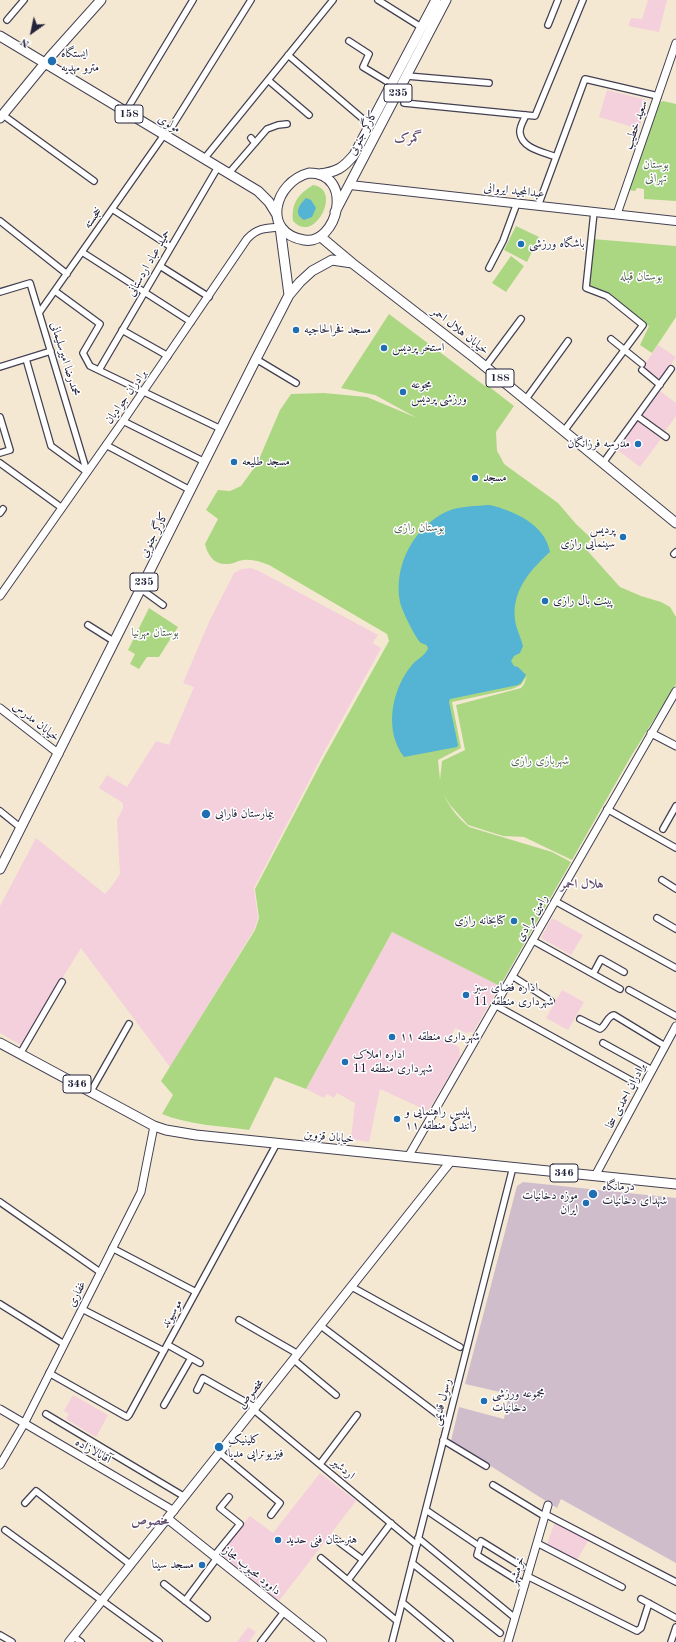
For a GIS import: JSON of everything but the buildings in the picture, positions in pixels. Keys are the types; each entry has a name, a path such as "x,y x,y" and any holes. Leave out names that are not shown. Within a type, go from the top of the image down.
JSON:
{"main road":[{"path":"1,116 100,0"},
{"name":"کارگر جنوبی","path":"320,174 330,173 344,167 354,155 436,0"},
{"name":"کارگر جنوبی","path":"335,212 446,0"},
{"name":"مولوی","path":"0,36 229,173 265,197 277,215"},
{"path":"280,227 289,235 305,241 321,237 330,226 335,212 338,196 328,179 320,174 304,174 290,182 280,196 277,206 277,215 290,295"},
{"name":"عبدالمجید ایروانی","path":"350,185 676,221"},
{"name":"خیابان هلال احمر","path":"321,237 352,263 486,366 676,523"},
{"name":"کارگر جنوبی","path":"0,869 256,358 290,295 312,271 332,260 352,263"},
{"name":"خیابان قزوین","path":"0,1043 154,1126 166,1130 408,1157 676,1184"},
{"name":"مخصوص","path":"71,1639 186,1497 451,1161"},
{"name":"داوود محبوب مجاز","path":"168,1519 322,1642"}],"street":[{"path":"7,20 24,0"},
{"path":"126,112 193,0"},
{"name":"خجسته","path":"39,313 165,135 251,0"},
{"path":"204,159 333,0"},
{"path":"378,0 421,27"},
{"path":"548,25 558,0"},
{"path":"404,103 535,116 583,0"},
{"path":"349,41 369,54 363,67 391,84"},
{"name":"سعید خطیب","path":"617,214 676,44"},
{"path":"288,55 370,125"},
{"path":"407,76 489,83"},
{"path":"538,206 585,79 658,96"},
{"path":"268,80 309,115"},
{"path":"526,115 520,128 520,134 526,145 556,157"},
{"path":"1,116 94,181"},
{"path":"229,173 253,140 267,129 278,125 287,124"},
{"name":"حمید عباد اردستانی","path":"99,370 218,167"},
{"path":"489,268 503,241 517,203"},
{"path":"112,209 171,247"},
{"path":"564,431 643,325 607,296 586,288 594,212"},
{"path":"0,221 67,274"},
{"name":"برادران جوادیان","path":"1,593 123,421 252,234 261,228 280,227"},
{"path":"82,252 191,322"},
{"path":"160,266 209,297"},
{"name":"محمدرضا امیرسلیمانی","path":"0,292 30,283 87,472"},
{"path":"55,291 100,324 82,352 90,366 221,429"},
{"path":"486,366 521,320"},
{"path":"122,330 168,356"},
{"path":"610,339 624,350 660,385"},
{"path":"526,399 568,341"},
{"path":"0,367 51,351"},
{"path":"256,358 296,382"},
{"path":"26,359 51,446 87,472"},
{"path":"603,463 671,370"},
{"path":"637,416 666,437"},
{"path":"0,417 10,450 0,452"},
{"path":"123,421 205,462"},
{"path":"106,445 190,490"},
{"path":"0,463 62,508"},
{"path":"141,589 163,604"},
{"path":"88,625 115,642"},
{"name":"رامین مرادی","path":"408,1157 607,809 675,695"},
{"name":"خیابان مدرس","path":"0,708 58,754"},
{"path":"651,733 676,746"},
{"path":"663,829 676,806"},
{"path":"607,809 676,848"},
{"path":"0,811 21,828"},
{"path":"662,880 676,889"},
{"path":"555,901 676,968"},
{"path":"657,918 676,928"},
{"path":"532,940 620,989"},
{"path":"593,974 601,959 624,972"},
{"path":"512,976 550,1001"},
{"path":"20,1054 62,982"},
{"path":"629,990 676,1016"},
{"path":"495,1005 643,1087"},
{"path":"580,1019 600,1029 611,1015 614,1015 665,1046"},
{"path":"91,1091 129,1024"},
{"name":"برادران احمدی سخا","path":"595,1176 676,1026"},
{"path":"603,1042 652,1070"},
{"name":"غفاری","path":"0,1465 24,1424 141,1192 154,1126"},
{"name":"موسیوند","path":"50,1373 127,1417 277,1143"},
{"name":"رسول قدیمی","path":"392,1642 513,1167"},
{"path":"0,1202 100,1272"},
{"path":"112,1248 196,1292"},
{"path":"352,1287 460,1347"},
{"path":"0,1304 64,1344"},
{"path":"82,1309 164,1351"},
{"path":"239,1320 296,1357 336,1395"},
{"path":"321,1326 444,1419"},
{"path":"168,1344 200,1363"},
{"path":"164,1404 191,1358"},
{"name":"اردشیر","path":"197,1390 203,1378 255,1409 417,1545"},
{"name":"آقابالازاده","path":"0,1409 174,1511"},
{"path":"46,1414 186,1497"},
{"path":"320,1464 357,1415"},
{"path":"443,1440 486,1466"},
{"path":"220,1454 280,1503 272,1515"},
{"path":"493,1485 545,1515 676,1582"},
{"path":"25,1503 36,1492 131,1565"},
{"path":"185,1601 240,1524 220,1508 229,1497"},
{"name":"خرمشهر","path":"510,1641 515,1618 548,1506"},
{"path":"426,1510 479,1546"},
{"path":"348,1580 391,1523"},
{"path":"5,1530 159,1642"},
{"path":"418,1538 515,1618"},
{"path":"336,1539 363,1560"},
{"path":"523,1566 481,1542 477,1555 525,1585"},
{"path":"537,1543 622,1587"},
{"path":"321,1558 398,1621"},
{"path":"412,1563 500,1633"},
{"path":"527,1576 637,1632 641,1628 649,1604"},
{"path":"164,1584 207,1618"},
{"path":"641,1599 676,1618"},
{"path":"402,1602 450,1642"},
{"path":"261,1642 284,1612"},
{"path":"671,1642 676,1627"},
{"path":"0,1635 12,1642"},
{"path":"71,1639 81,1642"}],"shaded area":[{"path":"648,0 667,0 659,32 628,26 631,18 642,19"},
{"path":"607,90 647,100 639,129 599,117"},
{"path":"658,345 676,357 661,380 643,367"},
{"path":"660,391 676,403 676,416 665,431 642,415"},
{"name":"مدرسه فرزانگان","path":"637,421 661,439 640,467 616,449"},
{"name":"بیمارستان فارابی","path":"251,568 378,635 373,642 381,648 324,752 254,888 258,918 254,930 170,1067 81,948 21,1045 0,1033 0,906 36,838 105,894 111,887 120,874 117,820 123,808 123,803 99,788 107,775 127,787 156,741 169,745 194,687 183,683 209,622 234,573 242,569"},
{"path":"552,918 583,935 571,955 541,938"},
{"name":"شهرداری منطقه ۱۱","path":"392,932 500,986 473,1032 466,1033 455,1028 448,1041 459,1047 460,1057 428,1111 380,1089 369,1142 351,1139 355,1103 337,1093 334,1098 327,1094 324,1098 306,1089"},
{"path":"562,990 584,1002 568,1030 546,1018"},
{"path":"523,1182 676,1198 676,1563 561,1499 557,1508 451,1441 459,1407 504,1419 509,1394 465,1384 517,1186"},
{"path":"73,1395 108,1415 96,1437 66,1419 69,1414 64,1411"},
{"name":"هنرستان فنی حدید","path":"320,1473 356,1501 279,1601 219,1553 250,1516 273,1533"},
{"path":"555,1522 589,1539 577,1560 547,1544"},
{"path":"248,1627 256,1632 249,1642 237,1642"}],"green space":[{"name":"بوستان تهرانی","path":"663,101 676,104 676,201 644,199 644,189 637,188 635,191 628,190 659,103"},
{"path":"313,185 321,188 325,194 325,208 316,222 310,226 304,227 293,221 293,209 303,192"},
{"name":"باشگاه ورزشی","path":"516,226 539,237 527,262 504,250"},
{"name":"بوستان قبله","path":"593,239 676,246 676,317 652,353 640,345 649,326 608,293 588,287"},
{"path":"511,256 524,266 506,292 492,283"},
{"name":"بوستان رازی","path":"389,314 514,406 496,432 497,451 504,464 558,503 576,524 591,538 585,548 620,587 641,596 661,602 670,607 676,617 676,684 630,758 572,860 524,837 503,836 468,825 450,805 444,795 449,804 461,820 469,827 552,852 571,862 500,986 392,932 306,1089 275,1077 249,1130 183,1121 162,1114 173,1095 161,1081 255,930 259,918 255,889 323,759 389,641 387,634 269,565 250,560 223,564 212,559 205,544 218,519 206,510 218,490 230,491 241,486 257,464 280,410 291,394 324,393 367,397 417,418 375,395 341,388","holes":["527,676 521,688 456,705 465,750 442,761 440,780 438,760 461,748 452,702 512,689 521,685"]},
{"name":"بوستان مهرنیا","path":"149,608 178,627 159,657 147,657 139,669 130,664 135,654 128,650"}],"water":[{"path":"306,198 311,200 316,208 312,217 304,220 299,215 298,209"},
{"path":"490,505 518,515 535,526 547,542 550,552 528,575 522,584 515,603 516,625 523,646 520,653 514,656 511,661 514,666 518,667 526,675 518,685 450,699 449,702 458,745 457,747 404,757 398,747 392,723 395,698 405,675 428,648 426,645 421,643 416,636 401,606 399,588 403,561 416,537 425,526 436,518 448,511 458,508"}],"place":[{"name":"ایستگاه مترو مهدیه","path":"52,61"},
{"name":"باشگاه ورزشی","path":"521,244"},
{"name":"مسجد فخرالحاجیه","path":"296,330"},
{"name":"استخر پردیس","path":"384,348"},
{"name":"مجوعه ورزشی پردیس","path":"403,392"},
{"name":"مدرسه فرزانگان","path":"638,444"},
{"name":"مسجد طلیعه","path":"234,462"},
{"name":"مسجد","path":"475,478"},
{"name":"پردیس سینمایی رازی","path":"623,537"},
{"name":"پینت بال رازی","path":"545,601"},
{"name":"بیمارستان فارابی","path":"206,814"},
{"name":"کتابخانه رازی","path":"514,921"},
{"name":"اداره فضای سبز شهرداری منطقه 11","path":"466,995"},
{"name":"شهرداری منطقه ۱۱","path":"392,1037"},
{"name":"اداره املاک شهرداری منطقه 11","path":"345,1062"},
{"name":"پلیس راهنمایی و رانندگی منطقه ۱۱","path":"397,1119"},
{"name":"درمانگاه شهدای دخانیات","path":"593,1194"},
{"name":"موزه دخانیات ایران","path":"586,1203"},
{"name":"مجموعه ورزشی دخانیات","path":"484,1401"},
{"name":"کلینیک فیزیوتراپی مدیا","path":"219,1447"},
{"name":"هنرستان فنی حدید","path":"278,1540"},
{"name":"مسجد سینا","path":"202,1565"}],"district":[{"name":"گمرک","path":"408,139"},
{"name":"هلال احمر","path":"582,885"},
{"name":"مخصوص","path":"150,1522"}],"park label":[{"name":"شهربازی رازی","path":"540,761"}]}
